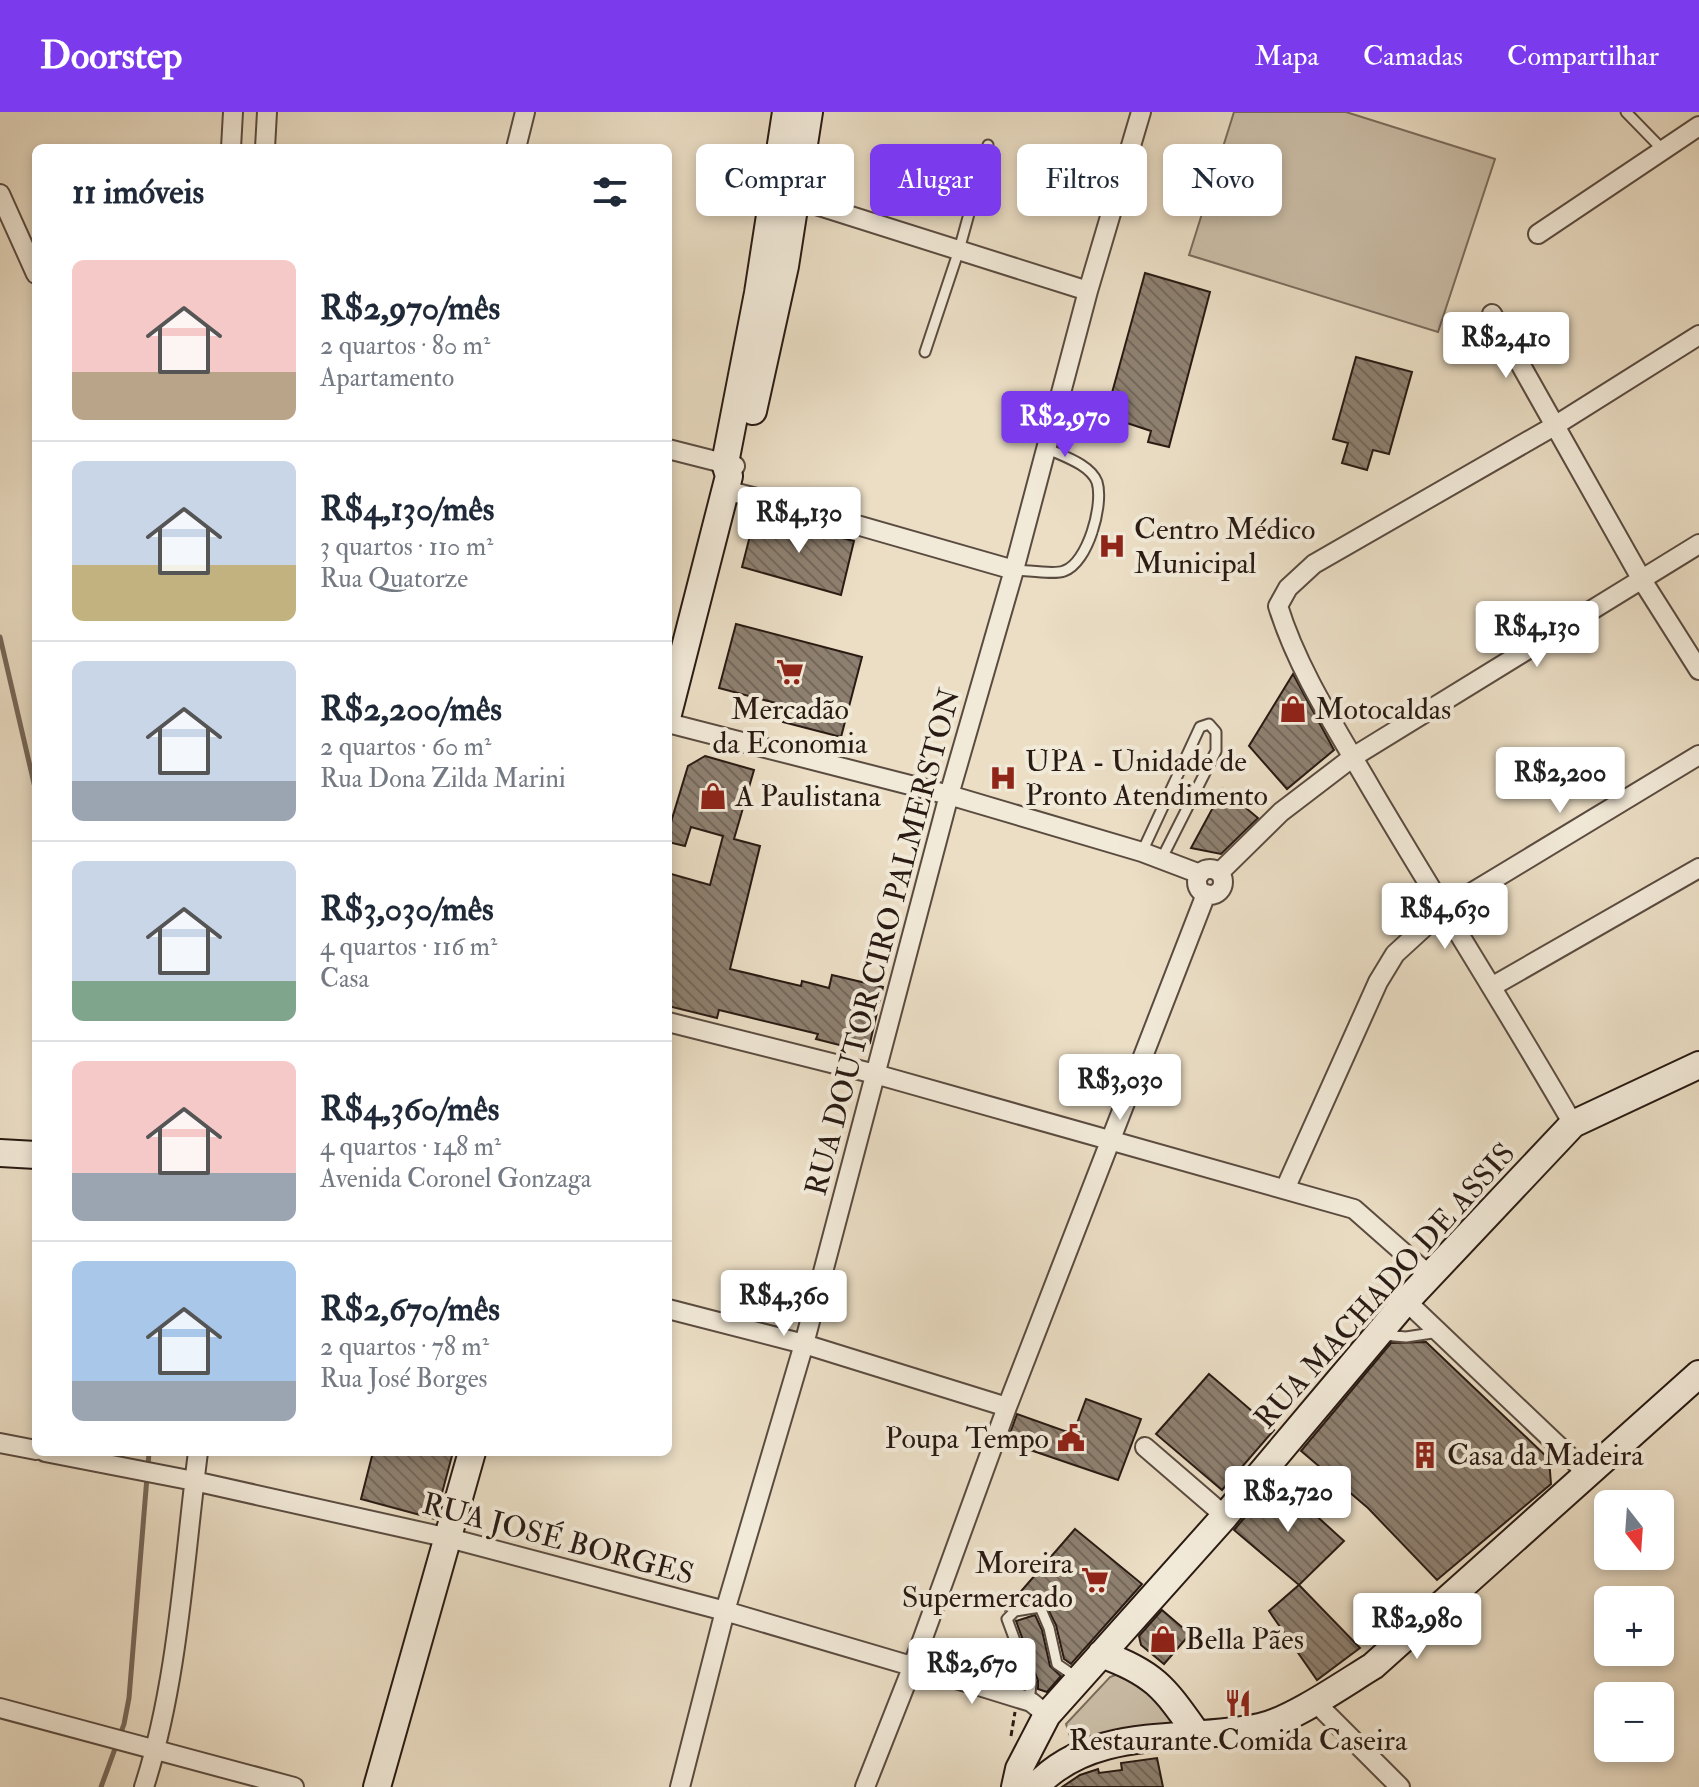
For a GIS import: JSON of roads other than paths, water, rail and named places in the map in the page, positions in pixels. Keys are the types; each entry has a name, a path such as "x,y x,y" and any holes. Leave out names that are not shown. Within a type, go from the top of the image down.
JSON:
{"main road":[{"path":"672,698 729,474 786,112"},
{"path":"805,144 809,112"},
{"path":"729,474 745,450 794,216"},
{"name":"RUA MACHADO DE ASSIS","path":"1015,1787 1038,1708 1079,1679 1225,1516 1406,1301 1573,1124 1699,1065"},
{"path":"0,1153 32,1155"},
{"path":"1035,1787 1076,1755 1117,1742 1263,1727 1315,1702 1373,1666 1699,1374"},
{"path":"377,1787 471,1456"},
{"path":"1101,1654 1132,1665 1166,1690 1197,1734"},
{"path":"1038,1708 1059,1740 1076,1755"}],"street":[{"path":"231,144 233,112"},
{"path":"265,144 267,112"},
{"path":"517,144 525,112"},
{"name":"RUA DOUTOR CIRO PALMERSTON","path":"680,1787 725,1611 804,1344 949,795 1014,570 1088,291 1141,112"},
{"path":"1538,234 1699,126"},
{"path":"0,194 32,265"},
{"path":"851,216 1088,291"},
{"path":"1492,314 1642,580 1699,670"},
{"path":"1573,1124 1353,757 1286,634 1278,606 1288,588 1314,564 1556,425 1699,335"},
{"path":"672,451 729,474 1014,570"},
{"path":"1220,872 1281,812 1353,757 1699,544"},
{"path":"672,724 949,795 1162,858 1200,874"},
{"path":"1285,1189 1378,982 1395,954 1443,910 1699,755"},
{"path":"1493,986 1699,868"},
{"path":"1206,894 1198,886 1200,874 1208,869 1220,872"},
{"path":"1206,894 1222,889 1220,872"},
{"path":"865,1787 1007,1407 1206,894"},
{"path":"672,1023 875,1074 1354,1209 1430,1276"},
{"path":"1406,1301 1589,1475"},
{"path":"672,1310 804,1344 1007,1407"},
{"path":"0,1443 32,1449"},
{"path":"1145,1447 1225,1516"},
{"name":"RUA JOSÉ BORGES","path":"66,1456 194,1481 449,1538 725,1611 1038,1708"},
{"path":"144,1787 156,1750 170,1673 197,1456"},
{"path":"1315,1702 1400,1787"},
{"path":"0,1708 294,1787"}],"lane":[{"path":"1626,112 1663,150"},
{"path":"925,352 968,216"},
{"path":"1014,570 1064,571 1083,557 1099,507 1097,482 1086,468 1046,448"},
{"path":"1142,852 1200,727 1209,724 1216,732 1216,751 1162,858"},
{"path":"1378,1334 1406,1337 1439,1332"},
{"path":"1038,1708 1007,1619 1015,1611 1040,1607 1049,1628 1057,1664 1079,1679"}],"waterway":[{"path":"0,637 32,775"},
{"path":"148,1467 149,1456"},
{"path":"101,1787 124,1724 129,1698 147,1477"}],"place":[{"name":"Centro Médico Municipal","path":"1112,546"},
{"name":"Mercadão da Economia","path":"790,672"},
{"name":"Motocaldas","path":"1293,709"},
{"name":"UPA - Unidade de Pronto Atendimento","path":"1003,778"},
{"name":"A Paulistana","path":"713,796"},
{"name":"Poupa Tempo","path":"1071,1438"},
{"name":"Casa da Madeira","path":"1425,1455"},
{"name":"Moreira Supermercado","path":"1095,1580"},
{"name":"Bella Pães","path":"1163,1639"},
{"name":"Restaurante Comida Caseira","path":"1238,1703"}]}
